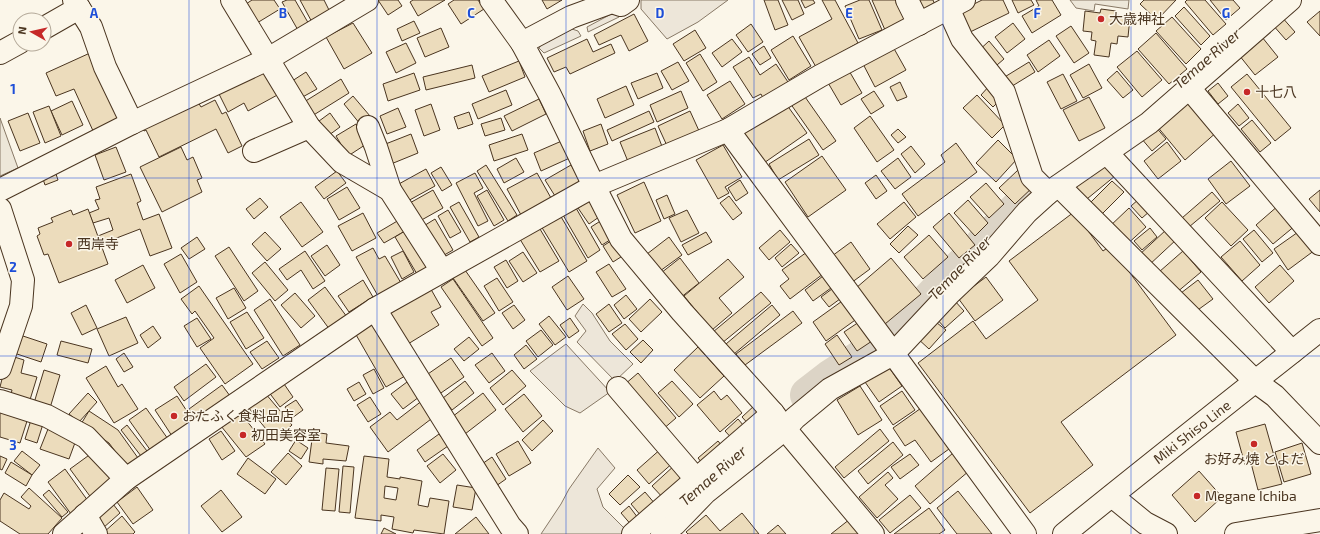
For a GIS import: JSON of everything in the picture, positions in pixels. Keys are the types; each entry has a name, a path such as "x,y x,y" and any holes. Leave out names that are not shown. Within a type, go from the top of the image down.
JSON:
{"street":[{"path":"232,0 309,127 342,162 390,190"},
{"path":"0,190 132,123 268,59 367,0"},
{"path":"491,0 522,43 550,95 621,239 682,312 779,421 873,534"},
{"path":"522,43 571,17 612,2 621,5 628,0"},
{"path":"906,0 918,24"},
{"path":"633,534 696,479 779,421 795,418 830,389 887,346 950,293 989,256 1027,212 1053,190 1150,123 1290,0"},
{"path":"52,22 76,4 91,28 105,67 132,123"},
{"path":"64,534 126,479 374,309 594,186 728,130 820,76 956,4 962,39 1004,92 1032,177 1053,190 1256,382 1275,396 1320,443"},
{"path":"0,53 12,46"},
{"path":"1190,89 1320,244"},
{"path":"254,151 309,127"},
{"path":"368,127 390,190 442,271"},
{"path":"728,130 1025,534"},
{"path":"1107,153 1292,352"},
{"path":"0,209 23,280 21,306 0,368"},
{"path":"374,309 509,531"},
{"name":"Miki Shiso Line","path":"1064,534 1320,330"},
{"path":"618,388 696,479"},
{"path":"0,400 47,416 86,436 126,479"},
{"path":"662,534 675,524 779,421"},
{"path":"1112,496 1144,523 1166,534"},
{"path":"85,515 96,534"},
{"path":"1236,534 1320,520"}],"shaded area":[{"path":"641,0 728,0 698,22 667,39 641,9"},
{"path":"1070,0 1129,0 1128,9 1095,4 1094,11 1076,8"},
{"path":"615,12 619,17 588,32 587,27"},
{"path":"572,29 578,31 581,36 544,53 539,48 543,42"},
{"path":"0,118 18,168 0,176"},
{"path":"583,304 592,313 610,341 633,364 615,381 577,342 586,331 575,316"},
{"path":"566,344 610,392 580,413 565,406 530,371"},
{"path":"598,448 615,468 597,489 603,507 626,530 621,534 541,534 569,489"}],"building":[{"path":"252,0 274,0 280,9 257,23 246,4"},
{"path":"287,0 295,0 310,26 299,32 282,2"},
{"path":"300,0 324,0 331,14 313,24"},
{"path":"378,0 398,0 402,6 388,15"},
{"path":"413,0 445,0 418,16 410,2"},
{"path":"454,0 478,0 484,9 461,24 448,4"},
{"path":"542,0 562,0 547,9"},
{"path":"764,0 778,0 788,25 775,30"},
{"path":"782,0 798,0 804,14 792,20"},
{"path":"801,0 813,0 815,3 805,8"},
{"path":"822,0 835,0 858,43 816,67 799,37 832,19"},
{"path":"860,0 869,0 882,30 859,39 845,6"},
{"path":"872,0 899,0 908,20 885,30"},
{"path":"910,0 933,0 935,5 915,13"},
{"path":"982,0 1003,0 1009,13 964,35 954,14"},
{"path":"1012,0 1031,0 1034,5 1018,13"},
{"path":"1036,0 1052,0 1061,15 1032,33 1022,16 1039,6"},
{"path":"1144,0 1176,0 1157,20 1140,4"},
{"path":"1187,0 1205,0 1226,24 1213,35 1185,2"},
{"path":"1210,0 1233,0 1240,8 1226,20"},
{"path":"1184,7 1210,36 1201,45 1175,16"},
{"path":"1101,9 1116,11 1116,15 1130,17 1128,37 1118,36 1117,44 1111,43 1109,57 1094,55 1096,41 1091,40 1092,32 1083,31 1085,11 1100,13"},
{"path":"1320,11 1320,36 1307,22"},
{"path":"634,14 648,41 629,51 621,35 599,45 594,35"},
{"path":"1281,16 1295,32 1286,40 1272,24"},
{"path":"1172,17 1201,49 1186,64 1156,31"},
{"path":"414,21 420,33 402,41 397,29"},
{"path":"353,23 372,53 344,69 326,37"},
{"path":"1013,23 1025,39 1007,53 995,37"},
{"path":"751,24 763,42 748,52 736,35"},
{"path":"1071,26 1089,53 1074,63 1056,36"},
{"path":"441,28 449,47 425,57 417,38"},
{"path":"695,30 706,48 684,61 673,44"},
{"path":"1156,33 1187,69 1169,84 1138,49"},
{"path":"793,36 811,66 789,80 771,50"},
{"path":"1262,37 1278,57 1255,75 1239,55"},
{"path":"587,39 593,52 611,44 615,53 570,74 566,67 554,72 547,58"},
{"path":"732,39 742,52 722,67 712,53"},
{"path":"1049,40 1060,56 1038,72 1027,55"},
{"path":"989,41 1004,59 990,71 975,54"},
{"path":"406,43 416,63 396,73 386,52"},
{"path":"892,45 906,70 875,87 862,62"},
{"path":"764,46 771,58 760,65 752,54"},
{"path":"1137,51 1162,80 1142,97 1117,67"},
{"path":"90,53 120,121 94,133 74,89 56,96 46,73"},
{"path":"700,54 717,82 703,91 686,63"},
{"path":"749,57 760,75 776,64 788,82 763,98 761,94 753,98 733,67"},
{"path":"519,61 525,77 489,92 482,76"},
{"path":"678,62 689,81 672,90 661,71"},
{"path":"1029,62 1035,72 1009,88 1003,78"},
{"path":"1089,64 1102,88 1083,98 1070,75"},
{"path":"472,65 475,78 426,90 423,77"},
{"path":"268,67 281,93 248,111 244,103 228,112 216,88"},
{"path":"848,69 862,93 841,105 827,81"},
{"path":"1117,71 1133,90 1123,98 1107,80"},
{"path":"306,72 317,89 299,99 289,83"},
{"path":"414,73 420,90 388,101 383,84"},
{"path":"657,73 663,88 638,99 631,83"},
{"path":"1063,74 1077,101 1061,109 1047,82"},
{"path":"1247,74 1291,128 1275,141 1231,87"},
{"path":"341,79 349,93 312,116 304,102"},
{"path":"730,81 745,104 722,119 707,95"},
{"path":"900,82 907,97 897,101 890,87"},
{"path":"1218,83 1228,96 1218,104 1208,91"},
{"path":"990,85 1002,98 993,107 981,95"},
{"path":"626,86 634,105 605,118 597,99"},
{"path":"506,90 512,105 478,119 472,104"},
{"path":"681,91 688,108 657,122 650,105"},
{"path":"874,91 884,106 871,114 861,99"},
{"path":"803,94 836,141 823,150 790,103"},
{"path":"977,95 1005,125 992,138 963,108"},
{"path":"353,96 370,116 360,124 344,104"},
{"path":"1089,97 1105,128 1079,141 1063,110"},
{"path":"1189,97 1218,131 1185,160 1156,125"},
{"path":"539,99 546,114 512,131 504,116"},
{"path":"215,100 222,114 226,112 242,146 228,153 216,129 159,157 146,130 144,131 141,125 198,102 201,107"},
{"path":"72,101 83,125 62,135 51,111"},
{"path":"784,101 807,133 761,165 739,133"},
{"path":"431,104 440,130 424,136 415,110"},
{"path":"1238,104 1249,118 1239,126 1228,113"},
{"path":"49,106 61,136 45,143 33,112"},
{"path":"398,108 406,127 387,134 380,116"},
{"path":"649,111 654,122 612,141 607,130"},
{"path":"690,111 700,133 668,148 658,126"},
{"path":"469,112 473,124 458,129 454,117"},
{"path":"28,113 40,143 20,151 8,121"},
{"path":"330,113 340,127 325,138 315,124"},
{"path":"870,116 894,150 877,162 854,128"},
{"path":"501,118 505,130 485,136 481,124"},
{"path":"1252,120 1271,143 1260,152 1241,129"},
{"path":"356,124 368,143 348,156 336,136"},
{"path":"601,124 608,144 590,151 583,131"},
{"path":"1155,126 1166,139 1152,151 1141,138"},
{"path":"655,128 663,149 629,164 620,142"},
{"path":"898,129 906,137 898,143 891,135"},
{"path":"411,134 418,153 391,164 383,145"},
{"path":"522,134 528,150 494,161 489,145"},
{"path":"809,139 819,155 778,180 769,164"},
{"path":"564,140 572,157 541,171 534,153"},
{"path":"998,140 1017,159 996,182 976,163"},
{"path":"1167,142 1181,161 1158,179 1144,161"},
{"path":"956,143 977,172 918,216 902,194 945,162 941,155"},
{"path":"723,145 742,177 725,187 729,193 718,199 696,160"},
{"path":"911,146 925,164 915,173 901,154"},
{"path":"116,147 126,172 104,180 95,155"},
{"path":"181,147 187,160 193,157 202,178 197,180 202,192 162,212 140,167"},
{"path":"822,156 846,190 808,217 785,182"},
{"path":"516,158 524,172 504,183 497,169"},
{"path":"898,158 911,177 895,189 881,171"},
{"path":"1103,161 1115,176 1082,203 1069,188"},
{"path":"1231,161 1250,186 1226,204 1208,179"},
{"path":"486,165 517,215 508,221 477,171"},
{"path":"571,165 581,182 555,196 545,180"},
{"path":"441,167 452,185 442,191 431,173"},
{"path":"426,169 435,186 406,202 397,185"},
{"path":"1018,170 1034,186 1015,204 999,188"},
{"path":"337,171 346,183 324,199 315,187"},
{"path":"475,173 483,188 474,193 488,221 478,226 456,183"},
{"path":"537,173 551,198 521,215 507,189"},
{"path":"56,174 58,180 45,185 43,179"},
{"path":"131,174 141,201 137,203 143,220 159,214 172,248 150,256 140,229 101,244 98,236 113,230 109,218 93,223 89,213 99,209 95,200 100,199 96,187"},
{"path":"876,175 887,191 876,199 865,183"},
{"path":"740,180 748,193 736,201 728,188"},
{"path":"1112,181 1124,192 1098,218 1087,206"},
{"path":"644,182 661,221 635,233 617,195"},
{"path":"986,183 1004,204 989,218 970,197"},
{"path":"347,187 360,208 339,220 327,199"},
{"path":"433,190 443,208 418,222 408,204"},
{"path":"487,190 504,220 494,226 477,196"},
{"path":"1320,190 1320,212 1309,199"},
{"path":"1212,192 1220,201 1189,227 1182,218"},
{"path":"667,195 675,214 664,219 656,200"},
{"path":"729,196 742,213 733,220 720,203"},
{"path":"260,198 268,207 254,219 246,209"},
{"path":"1139,199 1150,211 1142,218 1131,206"},
{"path":"968,200 988,223 975,236 954,213"},
{"path":"589,201 599,217 589,224 578,208"},
{"path":"301,202 323,232 302,247 280,217"},
{"path":"459,202 479,237 470,242 450,207"},
{"path":"904,202 916,217 890,239 877,224"},
{"path":"1222,202 1248,230 1231,246 1205,218"},
{"path":"1279,205 1296,225 1273,244 1256,225"},
{"path":"576,208 600,250 588,258 563,215"},
{"path":"1129,208 1146,227 1124,247 1108,228"},
{"path":"88,209 108,264 59,283 48,254 44,255 37,236 40,234 38,228 53,222 51,218 71,210 73,215"},
{"path":"448,210 461,232 450,238 438,216"},
{"path":"687,210 699,233 681,242 669,218"},
{"path":"1074,212 1103,251 1110,246 1176,335 1061,422 1093,465 1030,513 918,363 973,321 986,339 1038,300 1009,261"},
{"path":"363,213 376,238 352,251 338,226"},
{"path":"949,213 975,245 959,258 933,227"},
{"path":"560,215 587,261 569,272 541,226"},
{"path":"435,219 453,250 439,258 422,227"},
{"path":"399,220 405,231 384,243 377,233"},
{"path":"602,220 613,238 602,245 591,227"},
{"path":"537,224 559,261 540,272 518,236"},
{"path":"908,226 918,235 899,253 890,244"},
{"path":"410,228 432,265 417,274 395,237"},
{"path":"1150,228 1157,237 1142,250 1134,241"},
{"path":"1167,229 1177,239 1148,266 1138,256"},
{"path":"780,230 790,242 769,260 759,248"},
{"path":"1254,230 1273,253 1262,262 1243,239"},
{"path":"1301,230 1315,250 1288,270 1274,249"},
{"path":"265,232 281,249 267,261 252,244"},
{"path":"706,232 712,242 688,255 682,245"},
{"path":"929,235 948,257 923,279 904,257"},
{"path":"197,237 205,249 189,259 181,248"},
{"path":"669,237 682,255 660,271 647,254"},
{"path":"614,239 624,255 613,262 603,246"},
{"path":"1240,241 1260,265 1242,281 1221,257"},
{"path":"851,242 870,269 851,283 832,256"},
{"path":"791,244 799,253 782,267 775,258"},
{"path":"327,245 340,265 325,276 311,256"},
{"path":"229,247 258,291 244,301 215,256"},
{"path":"373,248 379,259 385,256 401,283 378,296 356,257"},
{"path":"305,251 325,281 313,289 301,270 287,280 279,269"},
{"path":"403,251 414,272 402,279 391,257"},
{"path":"1183,251 1201,272 1176,293 1159,272"},
{"path":"523,252 537,273 523,282 509,261"},
{"path":"807,252 823,274 790,299 780,286 789,279 782,270"},
{"path":"181,254 197,282 180,293 164,264"},
{"path":"680,258 699,283 680,298 661,273"},
{"path":"891,258 921,294 885,324 856,288"},
{"path":"728,259 744,277 719,298 732,313 712,330 684,296"},
{"path":"506,260 518,281 507,288 494,267"},
{"path":"265,262 288,290 275,301 252,273"},
{"path":"609,264 626,289 612,297 596,272"},
{"path":"143,265 155,288 127,303 115,280"},
{"path":"1280,265 1294,281 1269,303 1255,287"},
{"path":"465,270 495,313 483,321 453,278"},
{"path":"568,276 584,299 567,310 552,287"},
{"path":"823,276 831,288 813,301 805,290"},
{"path":"986,277 1003,300 975,321 958,298"},
{"path":"497,278 513,302 499,311 484,286"},
{"path":"453,279 493,338 482,346 441,287"},
{"path":"363,280 373,297 349,312 338,296"},
{"path":"1198,280 1213,299 1195,312 1181,293"},
{"path":"428,284 441,307 431,312 439,325 403,347 382,312"},
{"path":"199,286 253,364 225,384 200,348 214,338 195,311 192,314 181,299"},
{"path":"836,286 844,296 829,307 821,297"},
{"path":"325,287 347,317 330,330 308,300"},
{"path":"234,288 246,308 228,319 216,298"},
{"path":"761,292 771,303 722,343 713,332"},
{"path":"295,293 315,316 301,328 281,305"},
{"path":"626,295 637,309 624,319 614,305"},
{"path":"270,299 300,345 283,356 254,310"},
{"path":"650,299 662,312 641,332 629,319"},
{"path":"845,299 858,318 826,341 813,322"},
{"path":"954,300 964,311 945,328 935,317"},
{"path":"609,304 622,323 609,332 596,314"},
{"path":"86,305 97,328 82,335 71,313"},
{"path":"514,305 525,320 513,329 502,313"},
{"path":"772,305 780,315 734,354 726,344"},
{"path":"793,311 802,323 745,365 736,354"},
{"path":"247,312 264,338 246,349 230,322"},
{"path":"549,316 566,337 555,345 539,324"},
{"path":"126,317 138,343 109,356 97,329"},
{"path":"197,318 211,339 197,347 184,326"},
{"path":"570,318 579,331 569,338 560,325"},
{"path":"932,319 946,330 929,349 916,337"},
{"path":"862,320 875,339 857,351 844,332"},
{"path":"374,321 405,376 386,387 355,333"},
{"path":"625,324 638,339 626,350 612,334"},
{"path":"153,326 161,338 148,348 140,335"},
{"path":"541,330 553,345 538,357 526,341"},
{"path":"17,334 47,344 41,362 11,352"},
{"path":"837,335 852,357 839,365 825,344"},
{"path":"469,337 479,349 464,361 454,349"},
{"path":"643,340 653,350 641,363 630,352"},
{"path":"61,341 92,349 88,363 57,355"},
{"path":"267,341 279,358 262,369 250,352"},
{"path":"526,345 537,359 524,369 514,355"},
{"path":"698,347 724,376 700,398 674,370"},
{"path":"124,353 133,367 124,372 116,359"},
{"path":"492,353 505,371 489,383 475,365"},
{"path":"8,355 24,360 21,373 37,377 29,403 10,398 12,390 0,387"},
{"path":"451,358 464,377 438,395 425,376"},
{"path":"206,364 216,377 184,401 174,387"},
{"path":"106,366 118,387 122,384 138,409 114,423 86,378"},
{"path":"888,366 902,386 879,402 865,382"},
{"path":"374,369 384,388 373,394 363,375"},
{"path":"44,370 60,375 50,408 34,403"},
{"path":"512,370 526,386 503,405 490,388"},
{"path":"638,373 676,418 662,430 624,385"},
{"path":"282,381 293,397 280,407 268,391"},
{"path":"465,381 474,393 452,410 443,398"},
{"path":"672,381 693,404 679,417 658,393"},
{"path":"359,382 366,394 354,401 347,389"},
{"path":"407,382 419,397 403,409 391,394"},
{"path":"222,385 230,396 198,420 189,409"},
{"path":"860,386 882,420 858,435 837,400"},
{"path":"714,391 721,400 727,395 742,413 720,432 697,405"},
{"path":"902,391 915,410 893,425 880,406"},
{"path":"88,393 97,402 79,422 69,414"},
{"path":"265,393 292,425 275,440 248,407"},
{"path":"483,393 496,410 465,434 452,417"},
{"path":"524,394 542,416 523,432 505,409"},
{"path":"177,396 194,422 172,436 155,410"},
{"path":"370,397 381,414 368,422 357,405"},
{"path":"296,400 303,410 292,418 285,407"},
{"path":"423,400 435,416 388,452 370,427 390,412 397,420"},
{"path":"755,405 765,416 752,428 742,417"},
{"path":"924,406 932,425 949,449 931,462 915,440 905,446 893,428"},
{"path":"0,408 28,418 20,443 0,437"},
{"path":"146,408 168,439 151,451 129,420"},
{"path":"89,411 118,430 138,458 126,466 109,443 81,424"},
{"name":"初田美容室","path":"239,411 265,444 246,457 221,426"},
{"path":"738,419 749,432 736,443 725,431"},
{"path":"31,420 43,424 37,443 25,439"},
{"path":"543,420 553,431 532,451 522,440"},
{"path":"1265,424 1282,484 1258,490 1251,463 1245,465 1236,432"},
{"path":"127,425 147,451 141,456 121,430"},
{"path":"48,429 76,440 69,459 40,449"},
{"path":"880,429 889,441 844,478 835,467"},
{"path":"221,431 235,451 222,460 209,439"},
{"path":"313,432 327,434 326,443 349,446 346,461 323,459 323,464 309,462"},
{"path":"439,434 448,446 425,462 417,450"},
{"path":"296,440 308,448 301,459 289,451"},
{"path":"518,441 531,463 509,476 496,454"},
{"path":"718,441 726,451 706,468 698,458"},
{"path":"893,442 903,455 868,484 858,471"},
{"path":"1302,443 1311,474 1284,482 1275,452"},
{"path":"663,447 675,461 649,484 637,470"},
{"path":"22,451 40,465 32,475 14,461"},
{"path":"92,453 115,482 92,499 70,469"},
{"path":"288,453 302,466 286,485 271,472"},
{"path":"953,453 969,471 930,504 915,486"},
{"path":"443,454 456,470 440,483 427,466"},
{"path":"910,454 919,465 900,479 891,467"},
{"path":"0,456 7,459 2,470 0,469"},
{"path":"364,456 389,459 387,477 400,479 400,477 422,481 418,505 428,507 430,498 449,501 444,534 414,530 413,533 392,529 394,517 381,515 381,521 355,518","holes":["385,486 398,488 396,500 384,498"]},
{"path":"492,457 506,479 496,486 482,464"},
{"path":"248,458 276,479 265,494 237,474"},
{"path":"11,462 32,475 26,486 5,473"},
{"path":"676,464 689,478 665,500 652,486"},
{"path":"343,466 354,467 350,513 339,512"},
{"path":"326,468 339,469 335,511 322,510"},
{"path":"65,469 88,501 71,514 48,482"},
{"name":"Megane Ichiba","path":"1199,471 1222,497 1195,522 1172,495"},
{"path":"888,472 893,478 885,485 898,499 877,518 859,497"},
{"path":"628,475 640,487 620,505 609,494"},
{"path":"457,485 476,488 472,510 453,507"},
{"path":"137,487 153,510 133,524 117,502"},
{"path":"29,488 62,518 48,534 20,534 0,521 0,500 4,493 29,509 31,506 21,497"},
{"path":"49,490 68,512 62,517 43,495"},
{"path":"221,490 242,517 222,532 201,506"},
{"path":"958,491 992,534 957,534 937,508"},
{"path":"645,492 656,505 642,517 631,504"},
{"path":"910,495 921,508 890,533 879,520"},
{"path":"113,504 120,513 103,528 95,518"},
{"path":"629,506 641,522 633,527 621,513"},
{"path":"929,508 945,530 939,534 894,534"},
{"path":"742,513 759,534 688,534 686,532 706,515 720,531"},
{"path":"122,516 135,532 133,534 103,533"},
{"path":"476,517 489,534 455,534"},
{"path":"850,519 861,534 831,534"},
{"path":"778,525 786,534 767,534"},
{"path":"384,528 396,534 381,534"}],"waterway":[{"name":"Temae River","path":"808,395 830,378 892,338 1032,194"}],"place":[{"name":"大歳神社","path":"1101,19"},
{"name":"十七八","path":"1247,92"},
{"name":"西岸寺","path":"69,244"},
{"name":"おたふく食料品店","path":"174,416"},
{"name":"初田美容室","path":"243,435"},
{"name":"お好み焼 とよだ","path":"1254,444"},
{"name":"Megane Ichiba","path":"1197,496"}]}
